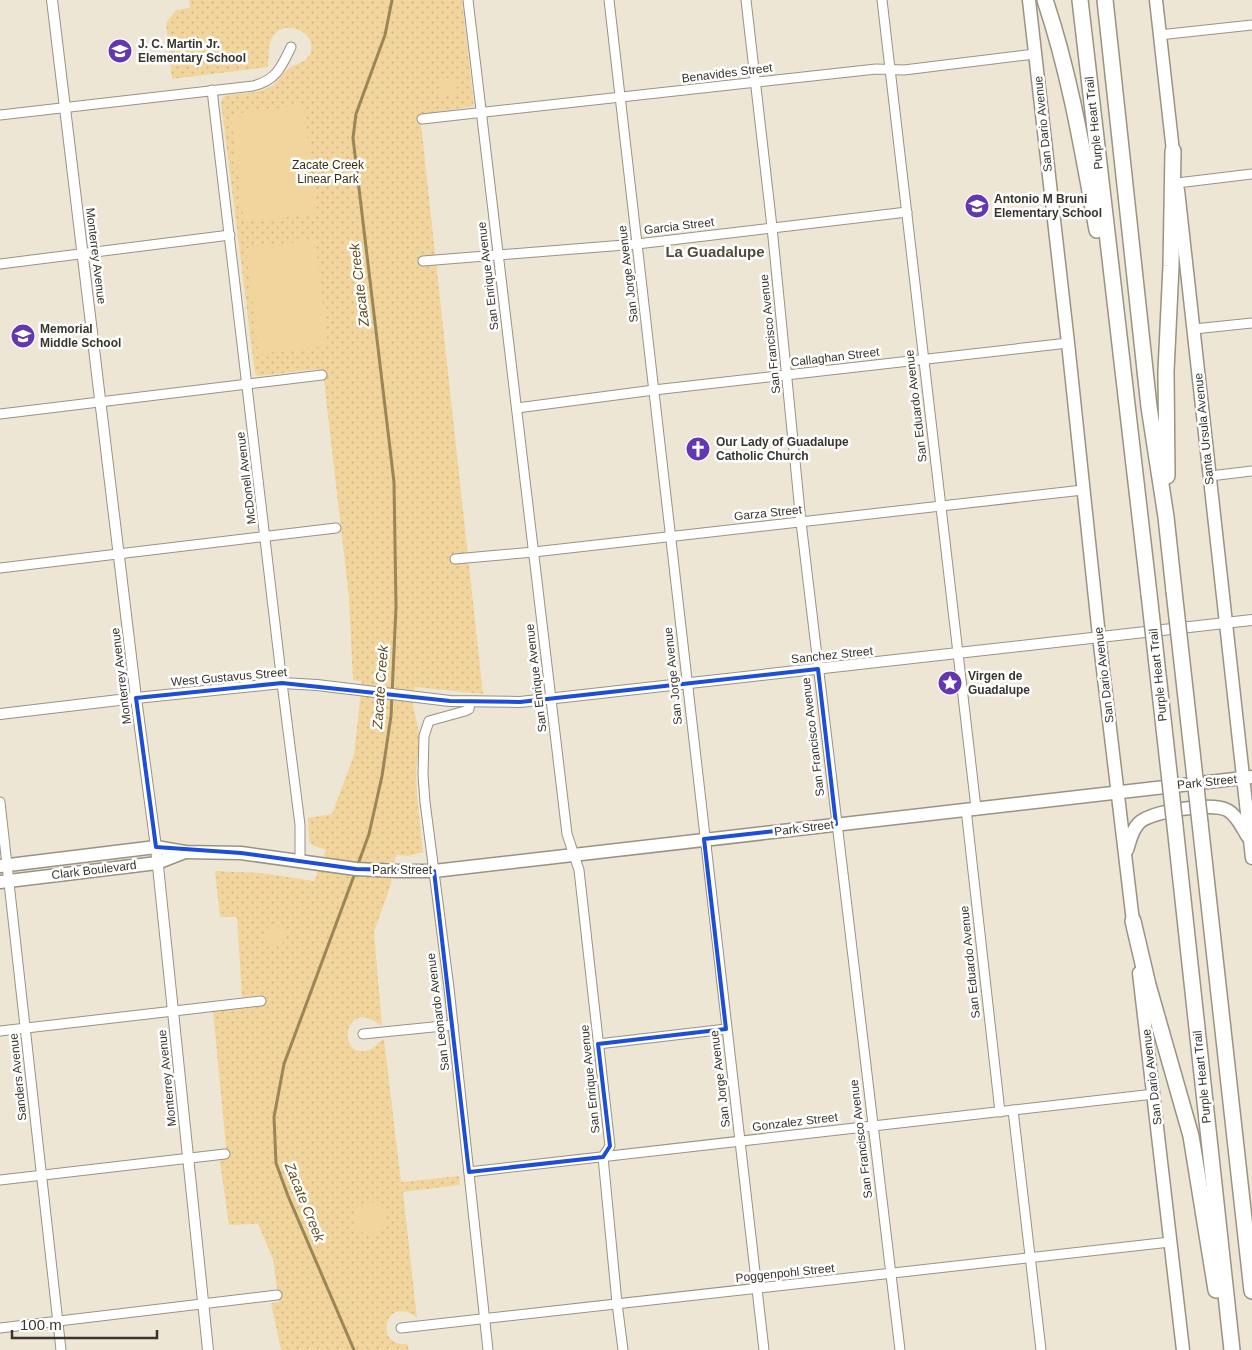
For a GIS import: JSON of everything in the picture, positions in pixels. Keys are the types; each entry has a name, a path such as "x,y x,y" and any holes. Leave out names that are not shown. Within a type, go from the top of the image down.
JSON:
{"highway":[{"path":"1045,0 1066,78 1084,158 1100,249 1116,319"},
{"name":"Purple Heart Trail","path":"1080,0 1149,594 1232,1350"},
{"name":"Purple Heart Trail","path":"1104,0 1149,407 1166,517 1252,1292"},
{"path":"1166,517 1168,432 1166,371 1171,266 1173,151"},
{"path":"1133,921 1148,985 1191,1136 1210,1258 1227,1350"}],"main road":[{"name":"San Dario Avenue","path":"1028,0 1068,343 1099,636 1183,1350"},
{"name":"Santa Ursula Avenue","path":"1156,0 1225,622 1248,777 1252,858"},
{"name":"Park Street","path":"356,869 434,870 1248,777"},
{"path":"1125,854 1133,830 1140,822 1151,815 1161,812 1218,806 1234,814 1250,839"},
{"name":"Clark Boulevard","path":"4,865 156,847 186,852 241,853 356,869"},
{"name":"Clark Boulevard","path":"5,881 158,863 186,852"}],"street":[{"name":"Monterrey Avenue","path":"52,0 136,698 158,863 208,1350"},
{"name":"San Enrique Avenue","path":"468,0 567,834 579,870 610,1146 603,1157 623,1350"},
{"name":"San Jorge Avenue","path":"609,0 686,684 764,1350"},
{"name":"San Francisco Avenue","path":"746,0 772,227 801,522 900,1350"},
{"name":"San Eduardo Avenue","path":"882,0 958,653 1000,1112"},
{"path":"1159,35 1252,25"},
{"path":"0,115 264,83 272,78 282,66 291,47"},
{"name":"Benavides Street","path":"422,119 876,69 904,70 1035,54"},
{"name":"McDonell Avenue","path":"212,90 300,825 300,862"},
{"path":"1177,183 1252,174"},
{"name":"Garcia Street","path":"424,261 637,244 907,212"},
{"path":"0,264 230,235"},
{"path":"1194,329 1252,322"},
{"name":"Callaghan Street","path":"517,408 654,390 1068,343"},
{"path":"0,414 322,375"},
{"path":"1210,476 1252,471"},
{"name":"Garza Street","path":"455,559 534,552 1083,490"},
{"path":"0,568 336,528"},
{"name":"Sanchez Street","path":"414,696 470,702 520,702 1252,620"},
{"name":"West Gustavus Street","path":"0,714 282,683 414,696"},
{"name":"San Leonardo Avenue","path":"470,702 469,709 435,718 429,721 425,727 423,775 453,1025 488,1350"},
{"name":"Sanders Avenue","path":"0,802 5,881 61,1350"},
{"path":"0,1031 261,1001"},
{"path":"363,1034 453,1025"},
{"path":"598,1044 726,1028"},
{"name":"Gonzalez Street","path":"469,1172 1154,1094"},
{"path":"1013,1110 1040,1350"},
{"path":"0,1180 225,1154"},
{"name":"Poggenpohl Street","path":"401,1328 1170,1242"},
{"path":"0,1328 277,1295"}],"highlighted area":[{"path":"818,669 836,824 704,839 726,1029 598,1044 610,1146 603,1157 469,1172 434,871 356,869 241,853 156,847 136,698 282,683 450,701 520,702"}],"green space":[{"name":"Zacate Creek Linear Park","path":"189,0 462,0 474,106 420,115 483,694 415,687 413,705 420,737 416,770 417,796 423,852 408,856 396,855 390,887 374,932 382,1026 368,1018 360,1018 353,1021 349,1026 348,1033 351,1047 357,1050 365,1051 374,1048 384,1039 401,1182 459,1176 460,1185 403,1192 417,1318 406,1312 397,1312 391,1316 387,1323 387,1330 390,1338 396,1343 407,1344 409,1350 281,1350 271,1303 279,1302 273,1259 258,1224 229,1225 220,1162 226,1147 213,1011 263,1006 261,995 242,997 237,917 220,917 215,871 261,873 314,881 326,850 312,845 309,841 308,818 332,814 354,755 362,681 353,680 349,598 324,381 319,369 258,376 255,374 221,102 224,96 256,92 270,87 288,69 308,57 311,42 300,30 284,28 277,32 271,40 268,67 172,79 166,23 176,10 190,8"},
{"path":"456,77 458,95 441,97 439,79"},
{"path":"304,105 316,214 244,222 231,114"},
{"path":"315,240 328,346 259,354 246,248"},
{"path":"269,925 286,929 282,946 265,942"},
{"path":"369,1202 381,1206 385,1218 381,1230 369,1234 357,1230 353,1218 357,1206"}],"waterway":[{"name":"Zacate Creek","path":"357,867 369,834 382,776 391,716 396,607 394,482 353,138 356,114 385,35 392,0"},
{"name":"Zacate Creek","path":"354,1350 288,1196 276,1163 274,1117 284,1064 355,873"}],"place":[{"name":"J. C. Martin Jr. Elementary School","path":"120,51"},
{"name":"Antonio M Bruni Elementary School","path":"977,206"},
{"name":"Memorial Middle School","path":"23,336"},
{"name":"Our Lady of Guadalupe Catholic Church","path":"698,449"},
{"name":"Virgen de Guadalupe","path":"950,683"}],"district":[{"name":"La Guadalupe","path":"715,252"}]}
